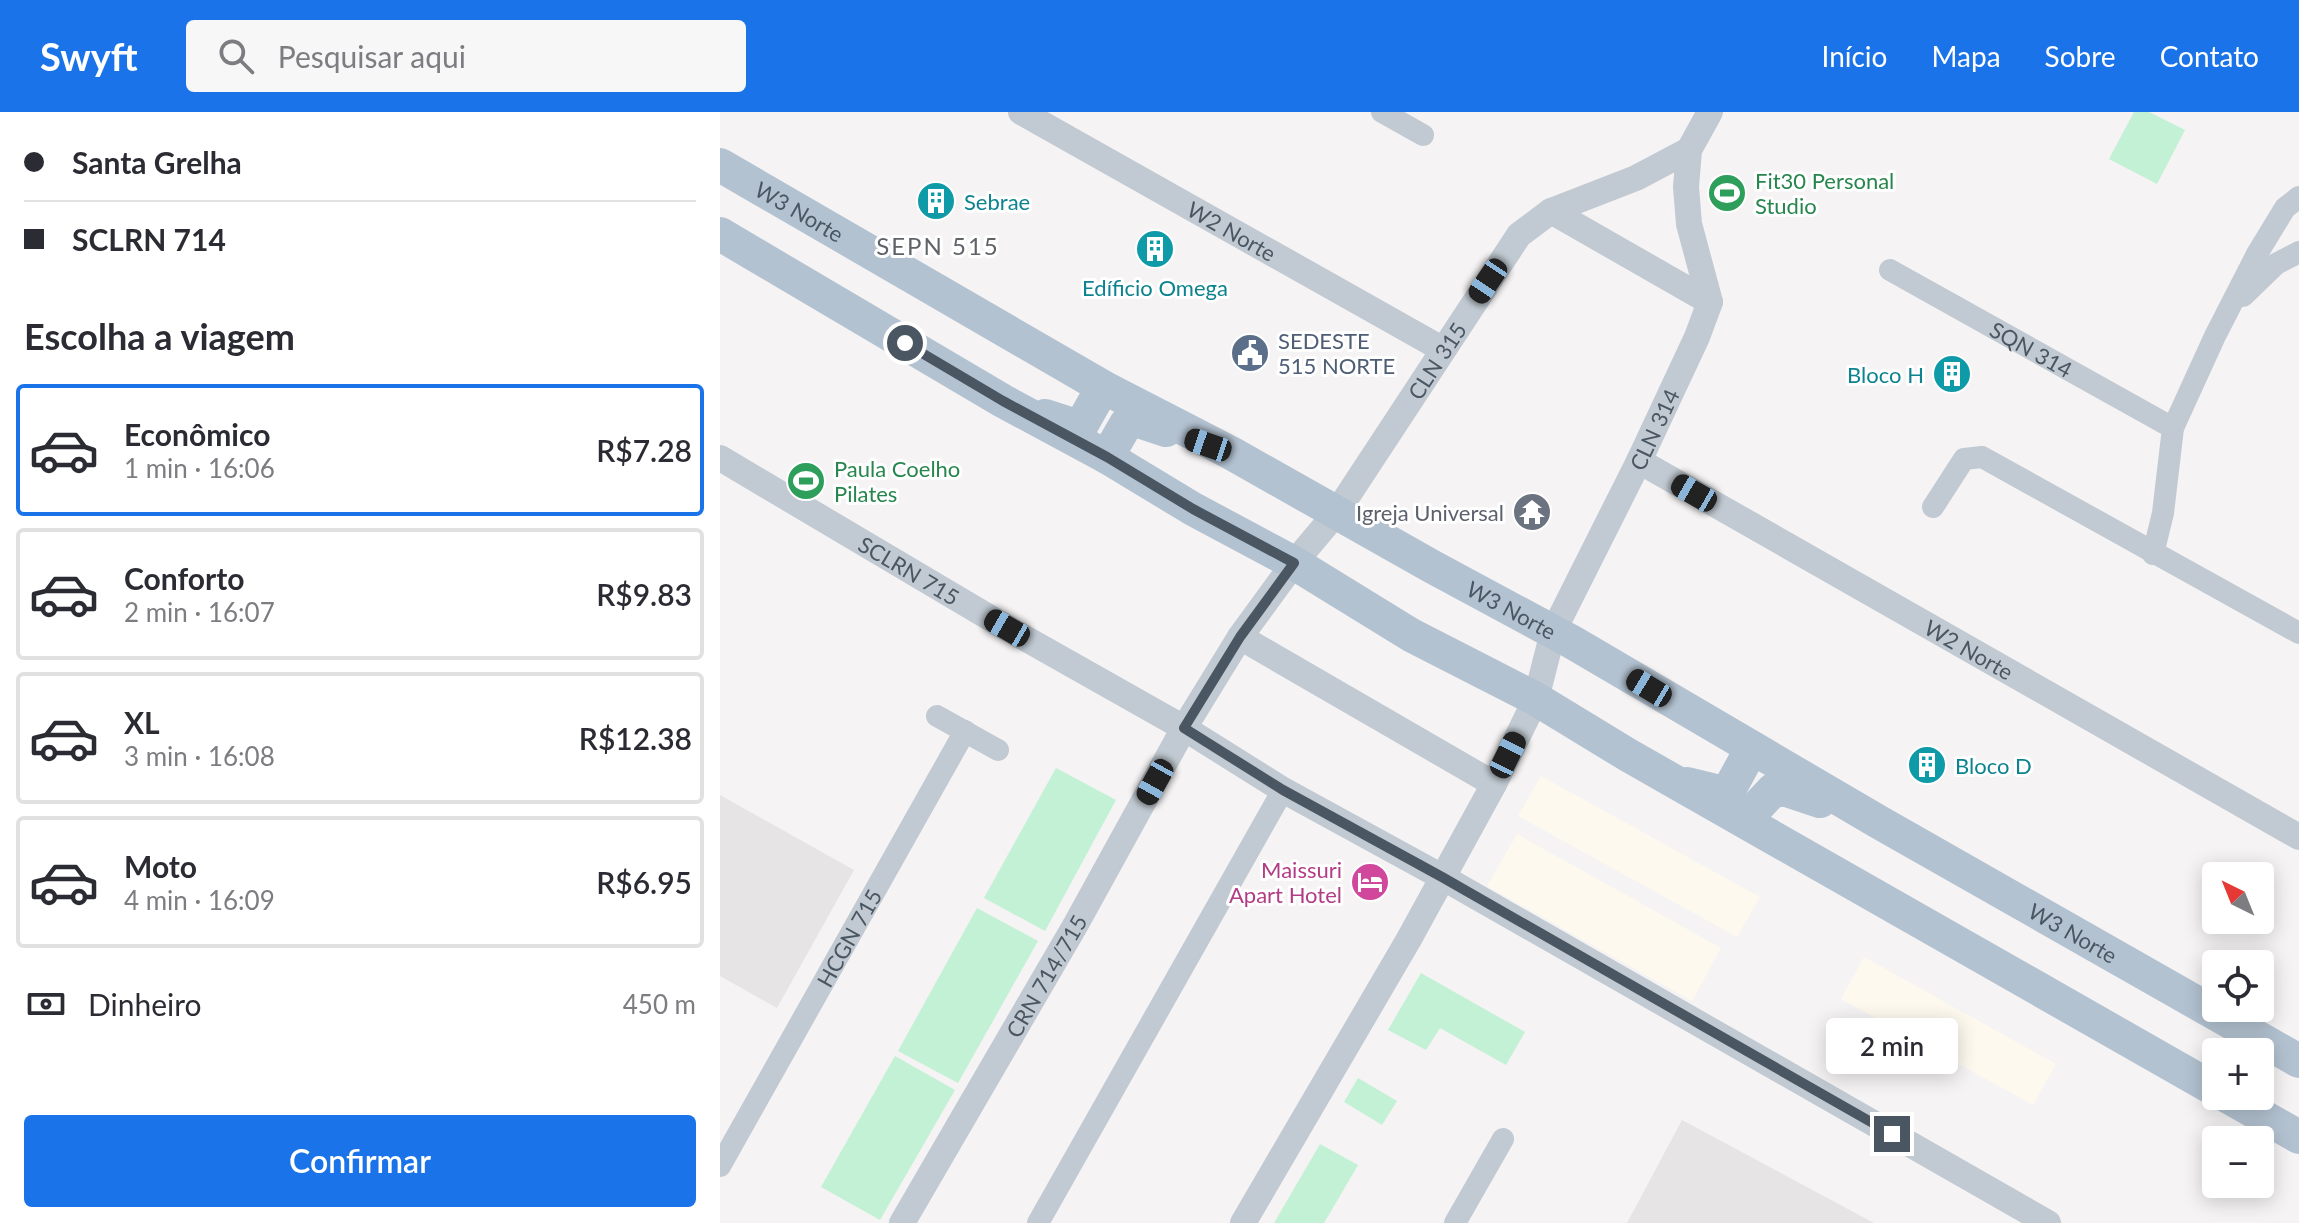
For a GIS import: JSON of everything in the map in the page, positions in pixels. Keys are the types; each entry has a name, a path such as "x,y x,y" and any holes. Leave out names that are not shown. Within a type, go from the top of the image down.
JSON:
{"main road":[{"name":"W3 Norte","path":"720,165 1103,387 1231,453 1553,632 2299,1061"},
{"path":"720,234 1003,401 1294,563 1411,635 1536,699 1672,780 2202,1082"},
{"path":"1003,401 1073,425 1082,424 1103,387"},
{"path":"1107,457 1126,424 1139,421 1231,453"},
{"path":"1672,780 1720,792 1730,788 1752,748"},
{"path":"1748,823 1756,808 1773,790 1787,790 1877,821"},
{"path":"2252,1110 2299,1137"}],"street":[{"name":"W2 Norte","path":"1021,112 1442,349"},
{"path":"1382,112 1423,135"},
{"path":"1710,112 1689,150 1686,187 1687,213 1710,302"},
{"name":"CLN 315","path":"1294,563 1337,512 1519,235 1551,211 1636,178 1689,150"},
{"path":"2153,554 2163,513 2173,428 2273,226 2285,208 2299,197"},
{"path":"1551,211 1710,302"},
{"path":"2231,308 2276,264 2296,253 2273,226"},
{"name":"SQN 314","path":"1890,270 2173,428"},
{"name":"CLN 314","path":"1536,699 1553,632 1639,461 1697,337 1710,302"},
{"path":"1933,507 1964,459 1982,457 2299,633"},
{"name":"SCLRN 715","path":"720,458 1007,628 1184,728"},
{"name":"W2 Norte","path":"1639,461 2299,837"},
{"name":"CRN 714/715","path":"902,1223 1076,924 1184,728 1240,637 1294,563"},
{"path":"1240,637 1494,784"},
{"path":"1243,1223 1409,939 1494,784 1536,699"},
{"path":"937,716 998,750"},
{"path":"1184,728 1283,790 1442,877 2048,1223"},
{"name":"HCGN 715","path":"720,1166 726,1141 965,731"},
{"path":"1038,1223 1283,790"},
{"path":"1455,1223 1503,1139"}],"shaded area":[{"path":"1541,776 1760,897 1737,937 1518,816"},
{"path":"720,795 854,870 777,1008 720,976"},
{"path":"1517,834 1721,948 1692,1001 1487,886"},
{"path":"1864,957 2056,1064 2033,1105 1841,999"},
{"path":"1682,1120 1874,1223 1627,1223"}],"green space":[{"path":"2134,112 2149,112 2185,130 2157,184 2109,159"},
{"path":"1056,768 1116,800 1045,931 984,898"},
{"path":"977,908 1038,941 958,1083 898,1051"},
{"path":"1421,973 1525,1032 1506,1065 1440,1028 1426,1050 1388,1030"},
{"path":"895,1056 955,1090 880,1220 821,1187"},
{"path":"1358,1078 1397,1101 1382,1125 1344,1102"},
{"path":"1320,1144 1358,1165 1324,1223 1274,1223"}],"place":[{"name":"Fit30 Personal Studio","path":"1727,193"},
{"name":"Sebrae","path":"936,201"},
{"name":"Edíficio Omega","path":"1155,249"},
{"name":"SEDESTE 515 NORTE","path":"1250,353"},
{"name":"Bloco H","path":"1952,374"},
{"name":"Paula Coelho Pilates","path":"806,481"},
{"name":"Igreja Universal","path":"1532,512"},
{"name":"Bloco D","path":"1927,765"},
{"name":"Maissuri Apart Hotel","path":"1370,882"}],"district":[{"name":"SEPN 515","path":"938,245"}],"route":[{"path":"905,343 1193,509 1294,563 1240,637 1184,728 1283,790 1442,877 1892,1134"}]}
